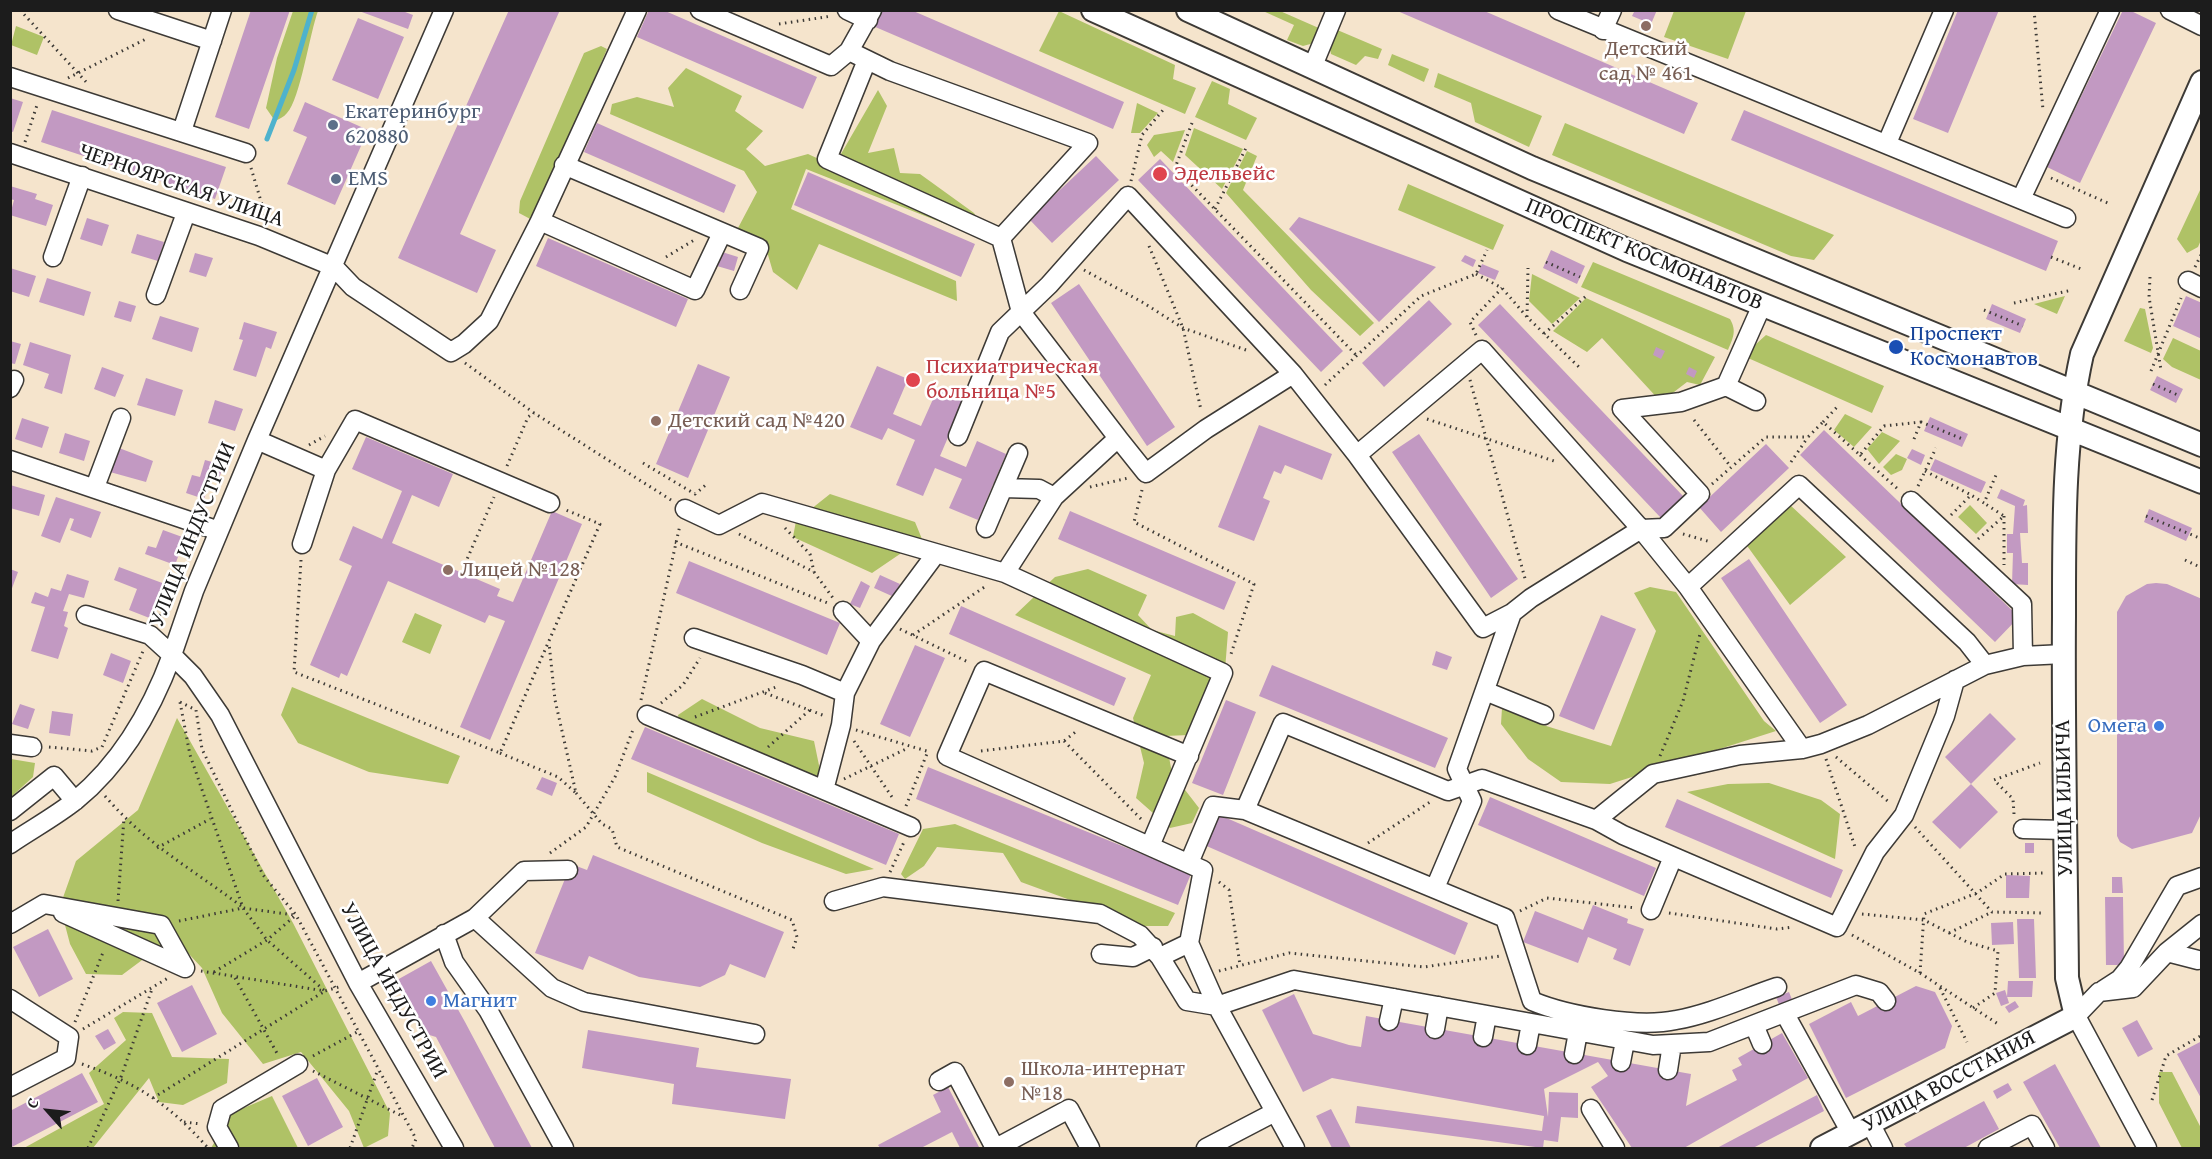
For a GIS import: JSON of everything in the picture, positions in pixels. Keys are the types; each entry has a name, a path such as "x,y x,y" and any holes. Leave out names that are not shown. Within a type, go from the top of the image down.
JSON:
{"main road":[{"name":"ПРОСПЕКТ КОСМОНАВТОВ","path":"1093,10 1559,221 2202,482"},
{"name":"ПРОСПЕКТ КОСМОНАВТОВ","path":"1188,10 1532,168 2202,445"},
{"name":"УЛИЦА ИЛЬИЧА","path":"2076,1016 2067,978 2064,654 2064,548 2074,391 2082,354 2202,82"},
{"name":"УЛИЦА ВОССТАНИЯ","path":"1822,1149 2076,1016"}],"street":[{"path":"118,10 212,41"},
{"path":"182,131 222,10"},
{"name":"УЛИЦА ИНДУСТРИИ","path":"444,10 257,440 219,531 172,655 193,676 220,715 358,984 453,1149"},
{"path":"334,267 353,287 451,352 464,344 489,321 540,221 564,165 638,10"},
{"path":"700,10 831,66 849,51 860,13"},
{"path":"1312,68 1336,10"},
{"path":"1558,10 2066,218"},
{"path":"1603,30 1612,10"},
{"path":"1887,143 1944,10"},
{"path":"2021,199 2110,10"},
{"path":"2170,10 2202,26"},
{"path":"849,51 867,60 1088,143 1001,237"},
{"path":"867,60 827,159 1001,237"},
{"path":"10,77 246,153"},
{"name":"ЧЕРНОЯРСКАЯ УЛИЦА","path":"10,153 259,236 334,267"},
{"path":"564,165 759,248 740,290"},
{"path":"53,257 82,176"},
{"path":"958,436 1000,332 1049,285 1128,196 1312,397 1483,628 1512,613 1531,598 1641,529 1664,528 1700,494 1622,409 1681,402 1726,386 1762,305"},
{"path":"156,295 186,213"},
{"path":"540,221 695,290 722,232"},
{"path":"1001,237 1021,312 1146,473 1206,429 1293,374"},
{"path":"1357,455 1482,350 1641,529 1688,587 1802,749"},
{"path":"1726,386 1756,402"},
{"path":"94,488 121,418"},
{"path":"302,544 326,470 355,420 550,503"},
{"path":"1005,573 1054,497 1118,438"},
{"path":"257,440 326,470"},
{"path":"986,528 1018,453"},
{"path":"10,460 219,531"},
{"path":"1688,587 1799,485 1967,642 1985,665"},
{"path":"1003,488 1038,489 1054,497"},
{"path":"1911,501 2022,604 2023,656"},
{"path":"685,509 719,525 762,503 935,555 1005,573 1224,672 1153,840"},
{"path":"824,790 841,725 846,693 871,641 935,555"},
{"path":"843,611 871,641"},
{"path":"1435,888 1472,801 1457,769 1512,613"},
{"path":"10,844 75,801 93,783 141,724 158,693 172,655 150,635 86,615"},
{"path":"702,640 846,693"},
{"path":"1596,820 1653,774 1740,755 1802,749 1821,744 1868,725 1985,665 2023,656 2064,654"},
{"path":"1188,756 984,671 947,756 1153,840 1196,867"},
{"path":"1245,810 1283,723 1448,790 1482,779 1596,820 1673,857 1841,919 1865,876 1875,852 1904,815 1945,716 1955,680"},
{"path":"1485,691 1544,715"},
{"path":"641,713 824,790 907,820"},
{"path":"10,744 32,747"},
{"path":"10,811 54,776 75,801"},
{"path":"1295,1149 1217,1006 1189,944 1196,867 1213,806 1245,810 1505,918 1532,1001 1548,1008 1643,1024 1677,1020 1777,987"},
{"path":"2023,829 2066,830"},
{"path":"1651,910 1673,857"},
{"path":"358,984 475,918 524,871 568,870"},
{"path":"2076,1016 2099,992 2120,979 2129,968 2177,886 2202,877"},
{"path":"834,901 883,887 1100,914 1140,935 1157,952 1187,1001 1217,1006 1294,980 1653,1046 1709,1042 1856,985 1879,992 1886,1001"},
{"path":"10,924 44,904 161,925 185,968"},
{"path":"44,904 185,968"},
{"path":"475,918 552,988 584,1002 755,1034"},
{"path":"2099,992 2133,988 2167,952 2202,924"},
{"path":"444,934 454,962 488,1010 564,1149"},
{"path":"1101,954 1133,957 1189,944"},
{"path":"2167,952 2198,960"},
{"path":"1389,1021 1394,998"},
{"path":"10,999 69,1037 66,1058 10,1087"},
{"path":"1436,1029 1439,1006"},
{"path":"1785,1014 1860,1128 1883,1149"},
{"path":"1483,1037 1487,1015"},
{"name":"УЛИЦА ИЛЬИЧА","path":"2076,1016 2147,1149"},
{"path":"1527,1045 1531,1023"},
{"path":"1754,1025 1762,1044"},
{"path":"1574,1054 1578,1032"},
{"path":"1621,1062 1625,1041"},
{"path":"1668,1070 1672,1044"},
{"path":"229,1149 217,1127 222,1110 292,1067"},
{"path":"939,1081 955,1072 996,1149 1069,1109 1090,1149"},
{"path":"1591,1109 1615,1149"},
{"path":"1206,1149 1275,1112"},
{"path":"1988,1149 2032,1125 2045,1149"}],"path":[{"path":"20,10 112,109"},
{"path":"2034,10 2043,113"},
{"path":"777,25 860,13"},
{"path":"1128,196 1142,135 1163,110"},
{"path":"1192,123 1175,168 1357,356"},
{"path":"1215,209 1246,148"},
{"path":"246,153 266,218"},
{"path":"2044,174 2110,204"},
{"path":"648,268 700,236"},
{"path":"1146,240 1183,328 1206,429"},
{"path":"1312,397 1421,296 1476,274 1487,250"},
{"path":"2151,371 2195,285 2202,253"},
{"path":"2051,257 2081,269"},
{"path":"1546,262 1580,277"},
{"path":"1527,317 1528,268"},
{"path":"1049,285 1083,270 1143,302 1183,328 1254,353"},
{"path":"1476,274 1502,288 1527,317 1581,369"},
{"path":"2150,276 2149,297 2161,370"},
{"path":"1482,350 1470,322 1502,288"},
{"path":"2014,303 2072,290"},
{"path":"1544,334 1586,296"},
{"path":"1984,310 2023,326"},
{"path":"451,352 534,413 685,509 675,542 641,713 615,777 586,827 524,871"},
{"path":"1466,364 1531,598"},
{"path":"2153,384 2180,396"},
{"path":"1791,462 1808,437 1838,406"},
{"path":"1408,412 1488,441 1590,472"},
{"path":"1694,420 1731,467"},
{"path":"1823,422 1911,501 1936,448"},
{"path":"1860,455 1884,426 1921,422 1965,441"},
{"path":"1914,439 1921,422"},
{"path":"1700,494 1766,437 1808,437"},
{"path":"643,463 695,494 707,484"},
{"path":"1925,471 1971,495 2004,516"},
{"path":"1088,488 1146,473 1134,522 1254,584 1224,672"},
{"path":"1984,503 1996,475"},
{"path":"1939,527 1971,495"},
{"path":"500,753 600,524 550,503"},
{"path":"779,508 786,531 810,554 814,572 843,611"},
{"path":"1965,551 2004,516"},
{"path":"2004,516 2004,587"},
{"path":"2146,516 2202,539"},
{"path":"719,525 814,572"},
{"path":"1664,528 1730,548"},
{"path":"675,542 817,598 843,611"},
{"path":"302,544 294,672 558,777 576,793 602,824 612,829 616,847 792,920 797,937 793,949"},
{"path":"2185,560 2202,568"},
{"path":"32,747 92,751 102,747 150,635 184,565"},
{"path":"913,635 1005,573"},
{"path":"1653,774 1683,701 1706,612"},
{"path":"886,622 951,652 984,671"},
{"path":"641,713 683,685 702,640"},
{"path":"549,642 555,700 576,793"},
{"path":"671,725 765,693 802,675"},
{"path":"325,991 267,940 243,908 190,755 180,702 196,710 202,749 263,875 296,915 416,1140 412,1149"},
{"path":"753,760 812,709"},
{"path":"1064,741 1153,840"},
{"path":"1821,744 1904,815 1992,912"},
{"path":"1821,744 1865,876"},
{"path":"824,790 910,747"},
{"path":"92,751 93,783 124,818 157,848 243,908"},
{"path":"883,887 928,751"},
{"path":"2023,829 2014,823 2013,799 1994,780 2040,763"},
{"path":"1352,853 1448,790"},
{"path":"157,848 211,818"},
{"path":"1196,867 1228,890 1240,965"},
{"path":"1920,973 1924,914 1977,893 2006,874 2044,873"},
{"path":"161,925 243,908 296,915"},
{"path":"1949,933 1992,912 2043,913"},
{"path":"213,973 267,940 296,915"},
{"path":"1841,919 1924,920 1967,942 1998,951 1995,993 1973,1008"},
{"path":"1841,919 1998,1024"},
{"path":"1203,976 1289,953 1424,967 1516,953"},
{"path":"69,1037 185,968 325,991"},
{"path":"235,978 264,1028 292,1067 367,1097 404,1118"},
{"path":"153,1098 325,991 334,987 358,984"},
{"path":"1939,986 1967,1042"},
{"path":"88,1149 121,1077 152,987"},
{"path":"292,1067 359,1031"},
{"path":"2152,1100 2166,1056 2202,1035"},
{"path":"66,1058 121,1077 184,1122 208,1149"},
{"path":"350,1149 378,1069"}],"green space":[{"path":"293,11 318,11 292,106 283,117 275,121 266,108 277,58"},
{"path":"1059,11 1175,65 1173,79 1196,88 1185,114 1039,51"},
{"path":"1263,11 1280,11 1321,29 1314,43 1303,46 1287,40 1294,25"},
{"path":"1674,11 1746,11 1728,59 1664,37"},
{"path":"16,26 44,37 37,55 11,45"},
{"path":"1335,29 1382,49 1378,59 1365,56 1356,65 1331,54 1329,44"},
{"path":"601,46 607,49 534,221 519,213 520,201 584,53"},
{"path":"1392,54 1429,69 1424,82 1388,65"},
{"path":"686,68 742,96 735,111 763,131 746,149 765,166 808,154 834,166 878,90 887,106 868,153 894,148 900,173 920,174 974,213 991,242 806,169 791,209 956,281 957,301 819,244 797,290 773,272 768,255 738,228 757,192 744,171 610,114 612,104 637,97 674,107 668,88"},
{"path":"1438,73 1542,116 1529,147 1475,122 1471,103 1434,87"},
{"path":"1212,81 1230,89 1228,104 1257,118 1246,140 1195,117"},
{"path":"1137,103 1158,113 1140,133 1131,133"},
{"path":"1565,123 1834,235 1814,260 1791,256 1552,155"},
{"path":"1194,128 1243,149 1222,189 1185,155"},
{"path":"1185,130 1173,162 1161,151 1154,157 1147,145 1154,135"},
{"path":"1247,151 1257,156 1243,190 1374,323 1360,336 1311,290 1226,193"},
{"path":"1408,184 1504,225 1493,250 1398,210"},
{"path":"2201,188 2201,240 2198,247 2187,253 2177,239"},
{"path":"1593,262 1730,319 1734,331 1728,350 1581,287"},
{"path":"1532,274 1580,298 1552,324 1529,301"},
{"path":"2065,296 2057,314 2034,304"},
{"path":"1586,298 1715,357 1700,385 1687,382 1661,402 1602,338 1587,352 1553,331"},
{"path":"2140,308 2145,309 2153,348 2151,353 2124,341"},
{"path":"1766,335 1884,386 1872,413 1748,358 1756,344"},
{"path":"2173,338 2201,351 2201,380 2172,367 2163,359"},
{"path":"1845,414 1872,427 1854,447 1834,430"},
{"path":"1882,432 1900,441 1879,464 1867,449"},
{"path":"1896,454 1907,459 1902,470 1891,475 1883,467"},
{"path":"830,494 915,522 922,539 872,573 793,537 796,521"},
{"path":"1789,504 1846,557 1790,605 1745,543"},
{"path":"1970,505 1987,523 1976,534 1958,517"},
{"path":"1088,569 1147,595 1138,615 1152,630 1175,636 1176,617 1193,613 1228,632 1223,695 1189,735 1165,736 1172,773 1199,808 1192,823 1170,828 1136,798 1144,763 1133,718 1151,675 1015,615 1055,577"},
{"path":"1650,587 1676,592 1764,721 1776,731 1610,784 1561,782 1528,759 1501,724 1502,708 1543,725 1611,746 1656,631 1634,593"},
{"path":"415,613 442,625 430,654 402,642"},
{"path":"292,687 460,756 448,784 369,772 298,743 281,715"},
{"path":"702,699 760,728 814,741 821,775 789,780 682,737 678,715"},
{"path":"177,718 293,923 390,1113 388,1136 364,1148 349,1111 301,1052 263,1064 222,1013 202,968 173,937 122,975 86,974 70,944 60,906 76,861 138,810"},
{"path":"11,759 35,763 33,777 11,797"},
{"path":"647,772 874,869 846,874 762,843 647,792"},
{"path":"1769,783 1821,800 1840,814 1835,859 1687,792 1728,784"},
{"path":"955,824 1175,913 1168,926 1141,926 1021,882 1003,853 937,847 924,866 905,879 901,874 923,829"},
{"path":"123,1012 152,1013 172,1057 229,1059 227,1083 183,1105 159,1102 149,1078 93,1148 24,1148 104,1104 89,1073 126,1040 114,1018"},
{"path":"2159,1072 2172,1072 2201,1128 2201,1148 2182,1148 2159,1103"},
{"path":"272,1096 298,1148 211,1148 232,1113"}],"building":[{"path":"251,10 290,10 249,129 215,117"},
{"path":"400,10 413,15 408,29 359,11"},
{"path":"509,10 560,10 460,234 496,250 477,293 398,258"},
{"path":"649,10 663,10 817,77 803,109 637,37"},
{"path":"879,10 911,10 1124,102 1113,129 873,26"},
{"path":"1395,10 1482,10 1698,103 1684,134"},
{"path":"1635,10 1657,10 1651,24 1632,16"},
{"path":"1958,10 1999,10 1948,133 1913,119"},
{"path":"2123,10 2129,10 2156,23 2080,183 2047,167"},
{"path":"358,18 404,37 378,99 332,80"},
{"path":"10,98 23,102 13,132 10,131"},
{"path":"305,102 368,130 335,205 287,184 307,137 293,131"},
{"path":"52,110 226,167 215,199 41,142"},
{"path":"1744,110 2058,241 2046,271 1731,140"},
{"path":"597,123 736,185 724,213 584,152"},
{"path":"1096,156 1119,180 1052,243 1029,219"},
{"path":"1160,159 1343,351 1321,372 1138,180"},
{"path":"808,172 975,244 961,277 794,205"},
{"path":"10,186 37,194 35,199 53,205 46,226 10,215 14,200 10,199"},
{"path":"1299,217 1436,267 1379,322 1289,229"},
{"path":"87,218 109,225 102,246 80,239"},
{"path":"137,234 164,242 158,261 131,253"},
{"path":"548,238 688,299 676,327 536,266"},
{"path":"1551,250 1585,266 1577,284 1543,268"},
{"path":"722,252 738,257 734,271 717,266"},
{"path":"195,253 213,258 206,277 189,272"},
{"path":"1465,255 1476,260 1473,267 1461,261"},
{"path":"1482,264 1499,271 1495,280 1478,273"},
{"path":"10,268 36,276 29,297 10,291"},
{"path":"47,278 91,292 84,316 39,302"},
{"path":"1079,284 1175,427 1147,446 1051,303"},
{"path":"2186,296 2202,303 2202,339 2173,326"},
{"path":"1429,300 1452,324 1384,387 1362,363"},
{"path":"119,301 136,306 131,322 114,317"},
{"path":"1500,304 1683,496 1661,518 1478,325"},
{"path":"1992,304 2026,319 2020,333 1986,319"},
{"path":"160,316 199,328 192,352 152,339"},
{"path":"244,322 277,332 271,349 266,347 256,377 233,370 243,340 239,339"},
{"path":"10,341 21,344 15,364 10,363"},
{"path":"30,342 71,355 62,394 44,388 49,374 23,365"},
{"path":"1656,347 1665,351 1661,359 1653,355"},
{"path":"698,364 730,377 688,478 656,464"},
{"path":"877,366 908,379 893,414 921,426 938,388 964,400 940,456 966,467 977,441 1006,454 978,520 949,508 962,479 935,468 923,496 896,485 915,440 888,428 882,440 850,427"},
{"path":"102,367 124,375 115,397 94,389"},
{"path":"1689,367 1697,371 1694,378 1686,374"},
{"path":"2157,376 2183,389 2176,403 2150,390"},
{"path":"146,378 183,390 175,416 137,405"},
{"path":"215,400 243,409 235,431 208,423"},
{"path":"1930,417 1968,434 1962,447 1924,431"},
{"path":"22,418 49,427 42,448 15,439"},
{"path":"1259,425 1332,454 1322,480 1285,465 1281,474 1274,471 1263,498 1270,501 1254,541 1218,527"},
{"path":"1824,430 2019,617 1995,642 1800,455"},
{"path":"65,433 90,441 84,461 59,453"},
{"path":"1419,434 1518,579 1491,598 1392,452"},
{"path":"366,437 453,474 439,507 412,495 392,543 500,589 497,596 513,602 552,511 582,524 490,740 460,727 505,621 489,615 485,623 388,581 347,676 341,673 339,678 310,665 352,566 339,560 353,526 382,539 402,491 352,469"},
{"path":"1766,444 1789,468 1721,532 1699,507"},
{"path":"119,448 153,461 146,482 110,472"},
{"path":"1912,449 1925,455 1921,465 1907,458"},
{"path":"1935,459 1986,482 1981,493 1930,470"},
{"path":"205,460 223,465 218,483 210,480 204,499 186,493 192,475 200,477"},
{"path":"10,485 45,495 39,516 10,508"},
{"path":"2001,489 2025,500 2023,506 2027,505 2028,533 2020,533 2022,563 2028,563 2028,585 2012,584 2013,553 2007,553 2007,534 2013,534 2015,506 1997,498"},
{"path":"56,497 101,512 91,538 70,530 74,519 70,518 60,543 41,536"},
{"path":"2149,509 2192,528 2186,541 2144,522"},
{"path":"1070,511 1236,582 1224,610 1058,539"},
{"path":"163,530 185,538 175,565 145,554 148,546 156,548"},
{"path":"1749,559 1847,705 1820,723 1721,578"},
{"path":"689,561 840,623 827,655 676,593"},
{"path":"119,567 165,584 152,619 129,610 137,589 114,580"},
{"path":"10,569 18,572 11,591 10,591"},
{"path":"67,574 89,581 84,598 69,594 63,611 68,612 64,626 68,628 58,659 31,651 45,607 31,603 35,592 48,597 51,588 61,591"},
{"path":"880,575 900,584 894,597 874,588"},
{"path":"861,581 870,586 860,608 850,604"},
{"name":"Омега","path":"2147,584 2167,584 2202,599 2202,812 2192,833 2132,849 2120,842 2117,836 2117,612 2126,596"},
{"path":"961,606 1126,678 1114,706 949,634"},
{"path":"1601,615 1636,629 1594,730 1559,716"},
{"path":"915,645 945,658 910,737 880,724"},
{"path":"1436,651 1452,657 1447,670 1432,665"},
{"path":"111,653 131,661 123,683 103,675"},
{"path":"1272,665 1448,738 1435,768 1259,696"},
{"path":"1226,700 1256,712 1223,795 1192,783"},
{"path":"20,704 35,709 28,729 12,724"},
{"path":"52,711 73,714 70,736 49,733"},
{"path":"1990,713 2016,739 1971,784 1945,757"},
{"path":"645,727 899,834 886,865 631,759"},
{"path":"928,767 1191,874 1178,905 916,799"},
{"path":"542,777 557,783 552,796 536,789"},
{"path":"1971,784 1998,812 1960,849 1932,822"},
{"path":"1490,797 1656,868 1644,896 1478,825"},
{"path":"1677,799 1843,870 1831,898 1665,827"},
{"path":"1215,813 1468,923 1455,955 1202,844"},
{"path":"2025,843 2034,843 2034,853 2025,853"},
{"path":"593,855 784,932 765,978 730,964 725,975 700,987 639,977 589,956 583,970 535,953 571,864 587,870"},
{"path":"2006,875 2030,876 2029,898 2006,898"},
{"path":"2112,877 2122,877 2123,893 2112,893"},
{"path":"2105,897 2123,897 2124,965 2106,965"},
{"path":"1593,905 1628,919 1627,923 1644,929 1630,966 1613,959 1617,949 1588,937 1578,963 1523,942 1535,911 1583,930"},
{"path":"2017,919 2034,919 2036,978 2019,978"},
{"path":"2013,922 2014,944 1992,945 1991,923"},
{"path":"48,929 73,979 39,997 13,947"},
{"path":"431,961 532,1148 495,1148 436,1037 426,1034 397,980"},
{"path":"2008,981 2033,981 2032,997 2007,997"},
{"path":"192,985 217,1034 182,1052 157,1003"},
{"path":"1916,986 1935,992 1952,1026 1945,1048 1846,1098 1809,1024 1851,1002 1858,1016"},
{"path":"2005,990 2009,1003 2001,1006 1996,993"},
{"path":"1789,992 1793,1002 1780,1007 1776,997"},
{"path":"1294,994 1313,1034 1349,1045 1361,1047 1366,1016 1691,1074 1686,1106 1737,1080 1732,1070 1742,1065 1738,1058 1782,1033 1808,1078 1684,1148 1632,1148 1591,1087 1608,1076 1598,1062 1544,1089 1548,1117 1549,1092 1578,1093 1578,1118 1561,1117 1558,1142 1544,1140 1543,1148 1355,1123 1357,1106 1542,1131 1544,1116 1332,1078 1303,1092 1262,1010"},
{"path":"2015,1001 2019,1007 2009,1013 2005,1007"},
{"path":"2137,1020 2153,1049 2138,1057 2122,1028"},
{"path":"108,1029 116,1043 104,1050 95,1036"},
{"path":"588,1030 699,1048 696,1067 791,1079 785,1119 672,1104 674,1084 582,1068"},
{"path":"2202,1041 2202,1100 2177,1054"},
{"path":"2055,1064 2101,1148 2060,1148 2023,1082"},
{"path":"82,1073 98,1102 10,1148 10,1111"},
{"path":"317,1078 343,1127 308,1146 282,1096"},
{"path":"2008,1083 2012,1090 1997,1099 1993,1091"},
{"path":"948,1087 979,1147 960,1148 952,1132 921,1148 880,1148 878,1145 941,1112 933,1095"},
{"path":"1817,1095 1824,1111 1753,1148 1717,1148"},
{"path":"1984,1101 1999,1129 1964,1148 1907,1148 1904,1144"},
{"path":"1331,1109 1351,1148 1332,1148 1316,1116"}],"waterway":[{"path":"267,139 294,70 312,10"}],"place":[{"name":"Детский сад № 461","path":"1646,26"},
{"name":"Екатеринбург 620880","path":"333,125"},
{"name":"Эдельвейс","path":"1160,174"},
{"name":"EMS","path":"336,179"},
{"name":"Проспект Космонавтов","path":"1896,347"},
{"name":"Психиатрическая больница №5","path":"913,380"},
{"name":"Детский сад №420","path":"656,421"},
{"name":"Лицей №128","path":"448,570"},
{"name":"Омега","path":"2159,726"},
{"name":"Магнит","path":"431,1001"},
{"name":"Школа-интернат №18","path":"1009,1082"}]}
